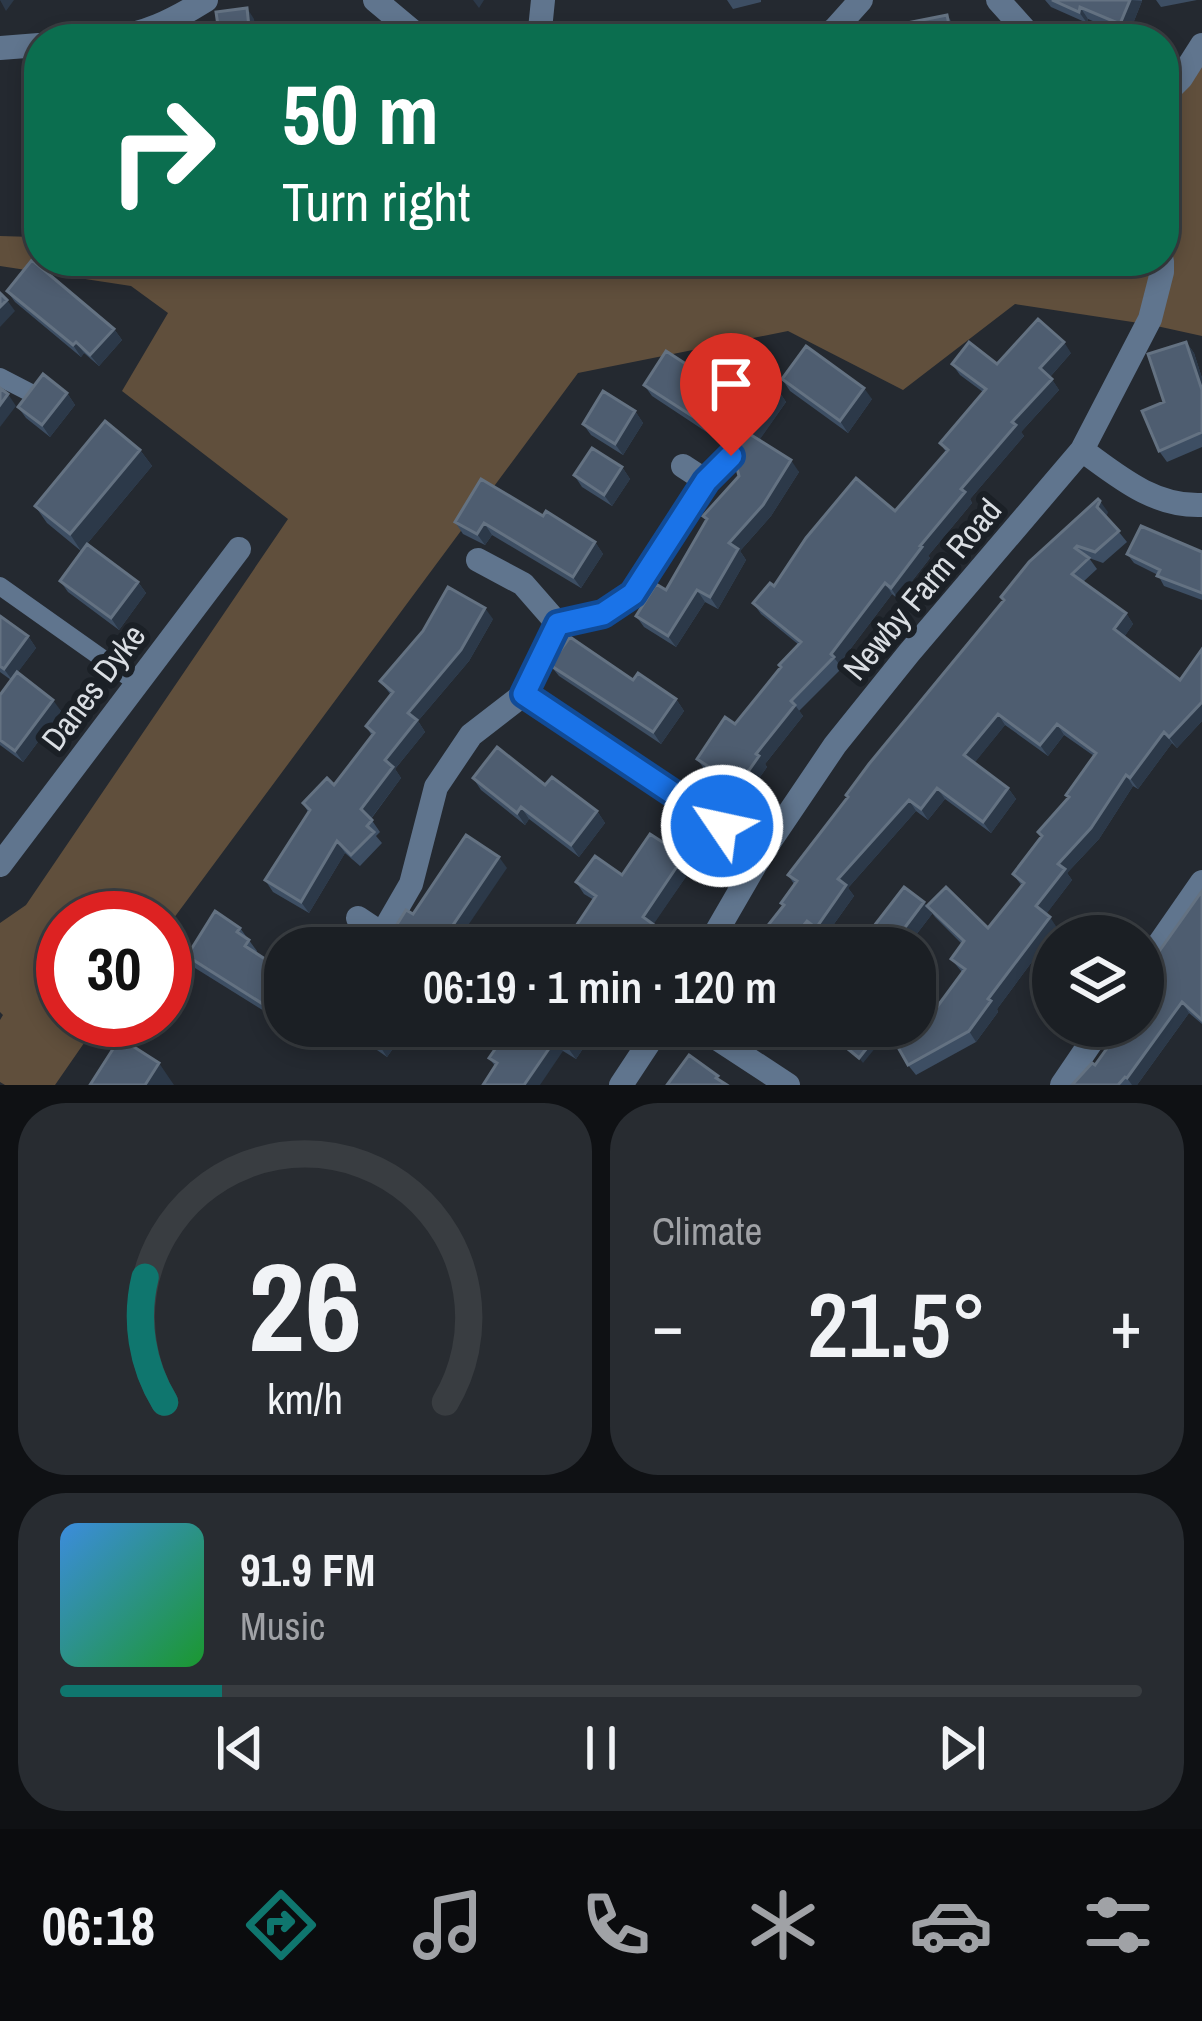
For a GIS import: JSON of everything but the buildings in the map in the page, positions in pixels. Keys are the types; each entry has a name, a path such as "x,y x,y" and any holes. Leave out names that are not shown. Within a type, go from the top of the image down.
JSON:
{"street":[{"path":"168,24 206,0"},
{"path":"375,0 404,24"},
{"path":"840,24 862,0"},
{"path":"998,0 1020,24"},
{"path":"1179,80 1202,45"},
{"name":"Newby Farm Road","path":"718,927 835,745 1082,450 1150,319 1161,276"},
{"path":"1082,450 1142,494 1187,506 1202,505"},
{"path":"558,624 603,614 633,594 706,481 731,456"},
{"path":"683,466 706,481"},
{"name":"Danes Dyke","path":"0,865 239,549"},
{"path":"478,560 524,584 558,624"},
{"path":"386,927 411,884 436,787 471,735 524,694 558,624"},
{"path":"524,694 762,853"},
{"path":"1164,937 1202,882"},
{"path":"358,918 366,927"},
{"path":"621,1085 646,1047"},
{"path":"730,1047 788,1085"},
{"path":"1062,1085 1088,1047"}],"lane":[{"path":"0,377 29,392"},
{"path":"0,586 137,683"}],"shaded area":[{"path":"1202,58 1202,336 1152,325 1166,276 1179,276 1179,86"},
{"path":"0,236 24,237 24,270 0,266"},
{"path":"66,276 1150,276 1139,323 1015,304 903,390 788,331 578,373 192,894 36,891 36,1047 81,1047 55,1085 5,1085 0,1082 0,923 26,905 288,519 122,391 168,313 131,286"}],"route":[{"path":"722,826 524,694 558,624 603,614 633,594 685,510 731,456"}]}
